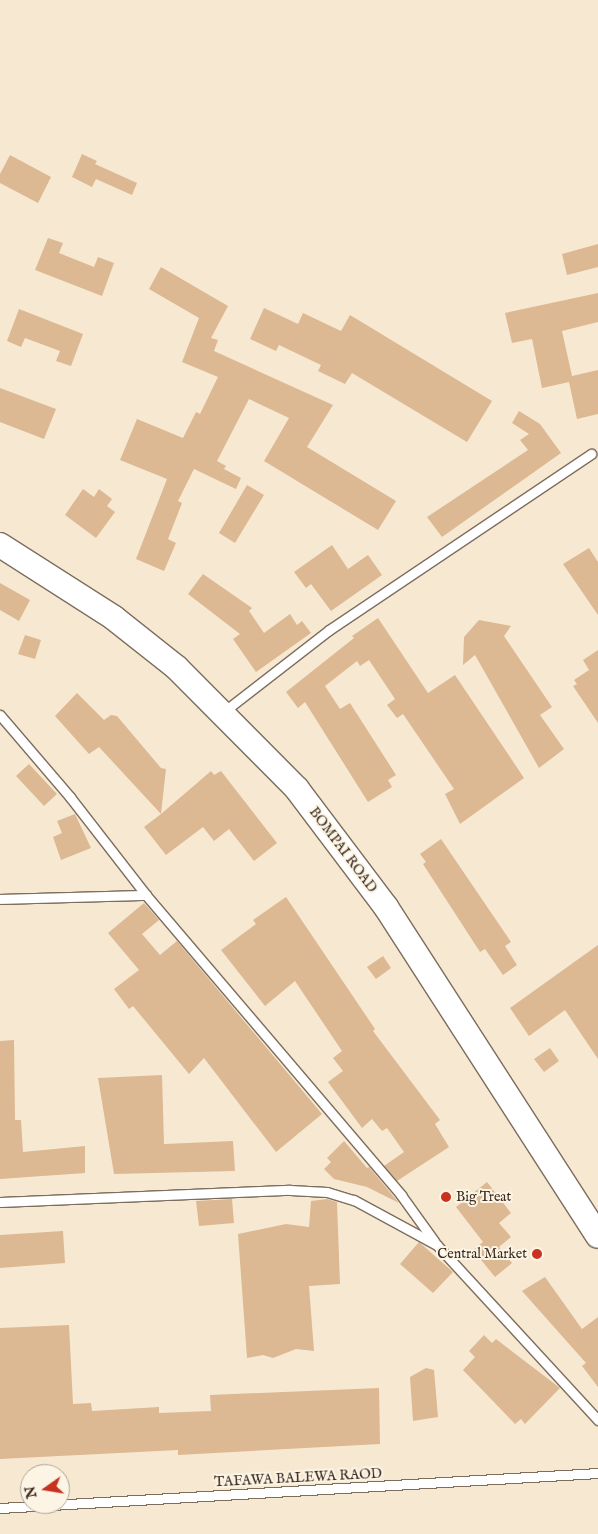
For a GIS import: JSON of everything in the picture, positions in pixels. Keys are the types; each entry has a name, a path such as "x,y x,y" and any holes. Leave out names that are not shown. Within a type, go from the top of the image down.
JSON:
{"main road":[{"name":"BOMPAI ROAD","path":"0,545 114,618 177,668 297,789 350,856 598,1236"}],"lane":[{"path":"222,713 329,630 591,454"},
{"path":"0,715 70,797 146,895 401,1195 437,1245 598,1420"},
{"path":"0,899 146,895"},
{"path":"0,1202 290,1190 327,1192 354,1200 437,1245"},
{"name":"TAFAWA BALEWA RAOD","path":"0,1508 598,1473"}],"building":[{"path":"82,154 97,161 95,164 137,183 132,195 96,179 92,187 72,177"},
{"path":"10,155 51,177 38,203 0,183 0,174"},
{"path":"48,238 63,243 59,253 94,267 98,257 114,263 102,296 35,270"},
{"path":"598,244 598,267 567,275 562,254"},
{"path":"161,267 228,306 211,338 218,340 214,351 333,405 307,447 396,501 378,530 264,461 289,418 249,399 217,461 226,466 224,469 241,478 236,489 194,469 178,501 182,503 168,539 176,543 164,571 136,559 167,479 120,460 137,419 183,438 196,412 200,414 218,377 182,362 199,318 149,289"},
{"path":"598,293 598,322 562,331 572,376 598,370 598,414 577,419 569,382 542,388 532,339 512,343 505,313"},
{"path":"264,308 298,324 303,313 341,331 350,315 492,401 467,442 352,373 345,384 318,371 321,365 279,345 276,351 250,339"},
{"path":"19,309 83,334 71,366 56,361 60,351 25,338 21,347 7,341"},
{"path":"0,388 56,409 44,439 0,422"},
{"path":"519,411 540,424 561,453 442,537 427,517 528,450 520,440 529,434 512,423"},
{"path":"247,485 264,495 235,543 219,533"},
{"path":"83,489 94,497 99,489 112,499 107,506 115,512 96,538 65,515"},
{"path":"332,545 348,569 368,555 382,575 331,611 311,584 306,588 294,572"},
{"path":"589,548 598,562 598,615 563,564"},
{"path":"203,574 252,608 249,611 264,633 290,614 297,625 302,621 311,633 256,672 233,639 240,634 188,594"},
{"path":"0,583 30,600 19,621 0,610"},
{"path":"378,618 428,693 455,675 524,778 460,824 445,794 454,789 403,714 397,718 387,705 395,699 369,660 360,666 357,661 325,686 340,709 350,703 396,775 388,780 392,787 368,802 305,702 298,708 286,692 354,638 352,636"},
{"path":"479,620 511,626 504,636 552,707 540,715 564,749 539,768 475,655 463,665 464,637"},
{"path":"25,635 41,640 35,659 18,654"},
{"path":"598,650 598,723 573,686 577,684 574,680 589,670 583,660"},
{"path":"77,693 104,720 111,715 117,716 161,768 166,769 161,814 99,747 89,754 55,716"},
{"path":"29,764 57,794 44,806 16,776"},
{"path":"211,771 214,775 221,771 277,843 254,861 229,829 214,841 203,827 166,855 144,827"},
{"path":"75,814 91,848 61,860 53,837 62,833 57,821"},
{"path":"441,839 511,942 505,946 517,965 503,975 485,949 480,952 423,864 426,862 420,854"},
{"path":"286,897 375,1029 373,1031 440,1120 435,1124 449,1147 397,1181 384,1166 404,1152 387,1128 382,1131 372,1119 362,1128 328,1082 343,1071 333,1058 342,1051 295,981 265,1006 221,950 256,924 253,920"},
{"path":"144,903 159,920 142,934 160,955 177,941 322,1114 276,1152 204,1058 189,1074 133,1006 129,1009 114,989 139,970 108,933"},
{"path":"598,945 598,1059 565,1010 529,1036 510,1008"},
{"path":"383,956 391,968 376,979 367,967"},
{"path":"14,1040 15,1120 21,1120 23,1152 85,1146 85,1173 0,1179 0,1041"},
{"path":"550,1048 559,1061 544,1072 534,1059"},
{"path":"162,1075 164,1144 233,1141 235,1171 114,1174 98,1078"},
{"path":"344,1141 399,1203 367,1187 334,1179 324,1169 331,1162 327,1158"},
{"path":"487,1182 511,1213 499,1223 511,1237 499,1247 512,1263 495,1277 473,1250 483,1242 456,1207"},
{"path":"232,1199 234,1223 199,1226 196,1201"},
{"path":"327,1199 337,1202 340,1284 309,1286 314,1351 296,1349 273,1358 263,1355 247,1358 238,1234 286,1224 309,1227 311,1201"},
{"path":"63,1231 65,1263 0,1268 0,1235"},
{"path":"419,1242 453,1272 433,1293 400,1264"},
{"path":"545,1277 582,1329 598,1317 598,1387 582,1366 586,1363 522,1291"},
{"path":"69,1325 73,1404 91,1403 92,1411 159,1407 159,1413 211,1411 210,1395 379,1388 380,1444 178,1455 178,1450 0,1459 0,1328"},
{"path":"484,1335 492,1343 496,1339 560,1388 525,1424 521,1419 515,1424 463,1370 475,1357 469,1351"},
{"path":"426,1368 434,1370 438,1417 413,1421 410,1377"}],"place":[{"name":"Big Treat","path":"446,1197"},
{"name":"Central Market","path":"537,1254"}]}
